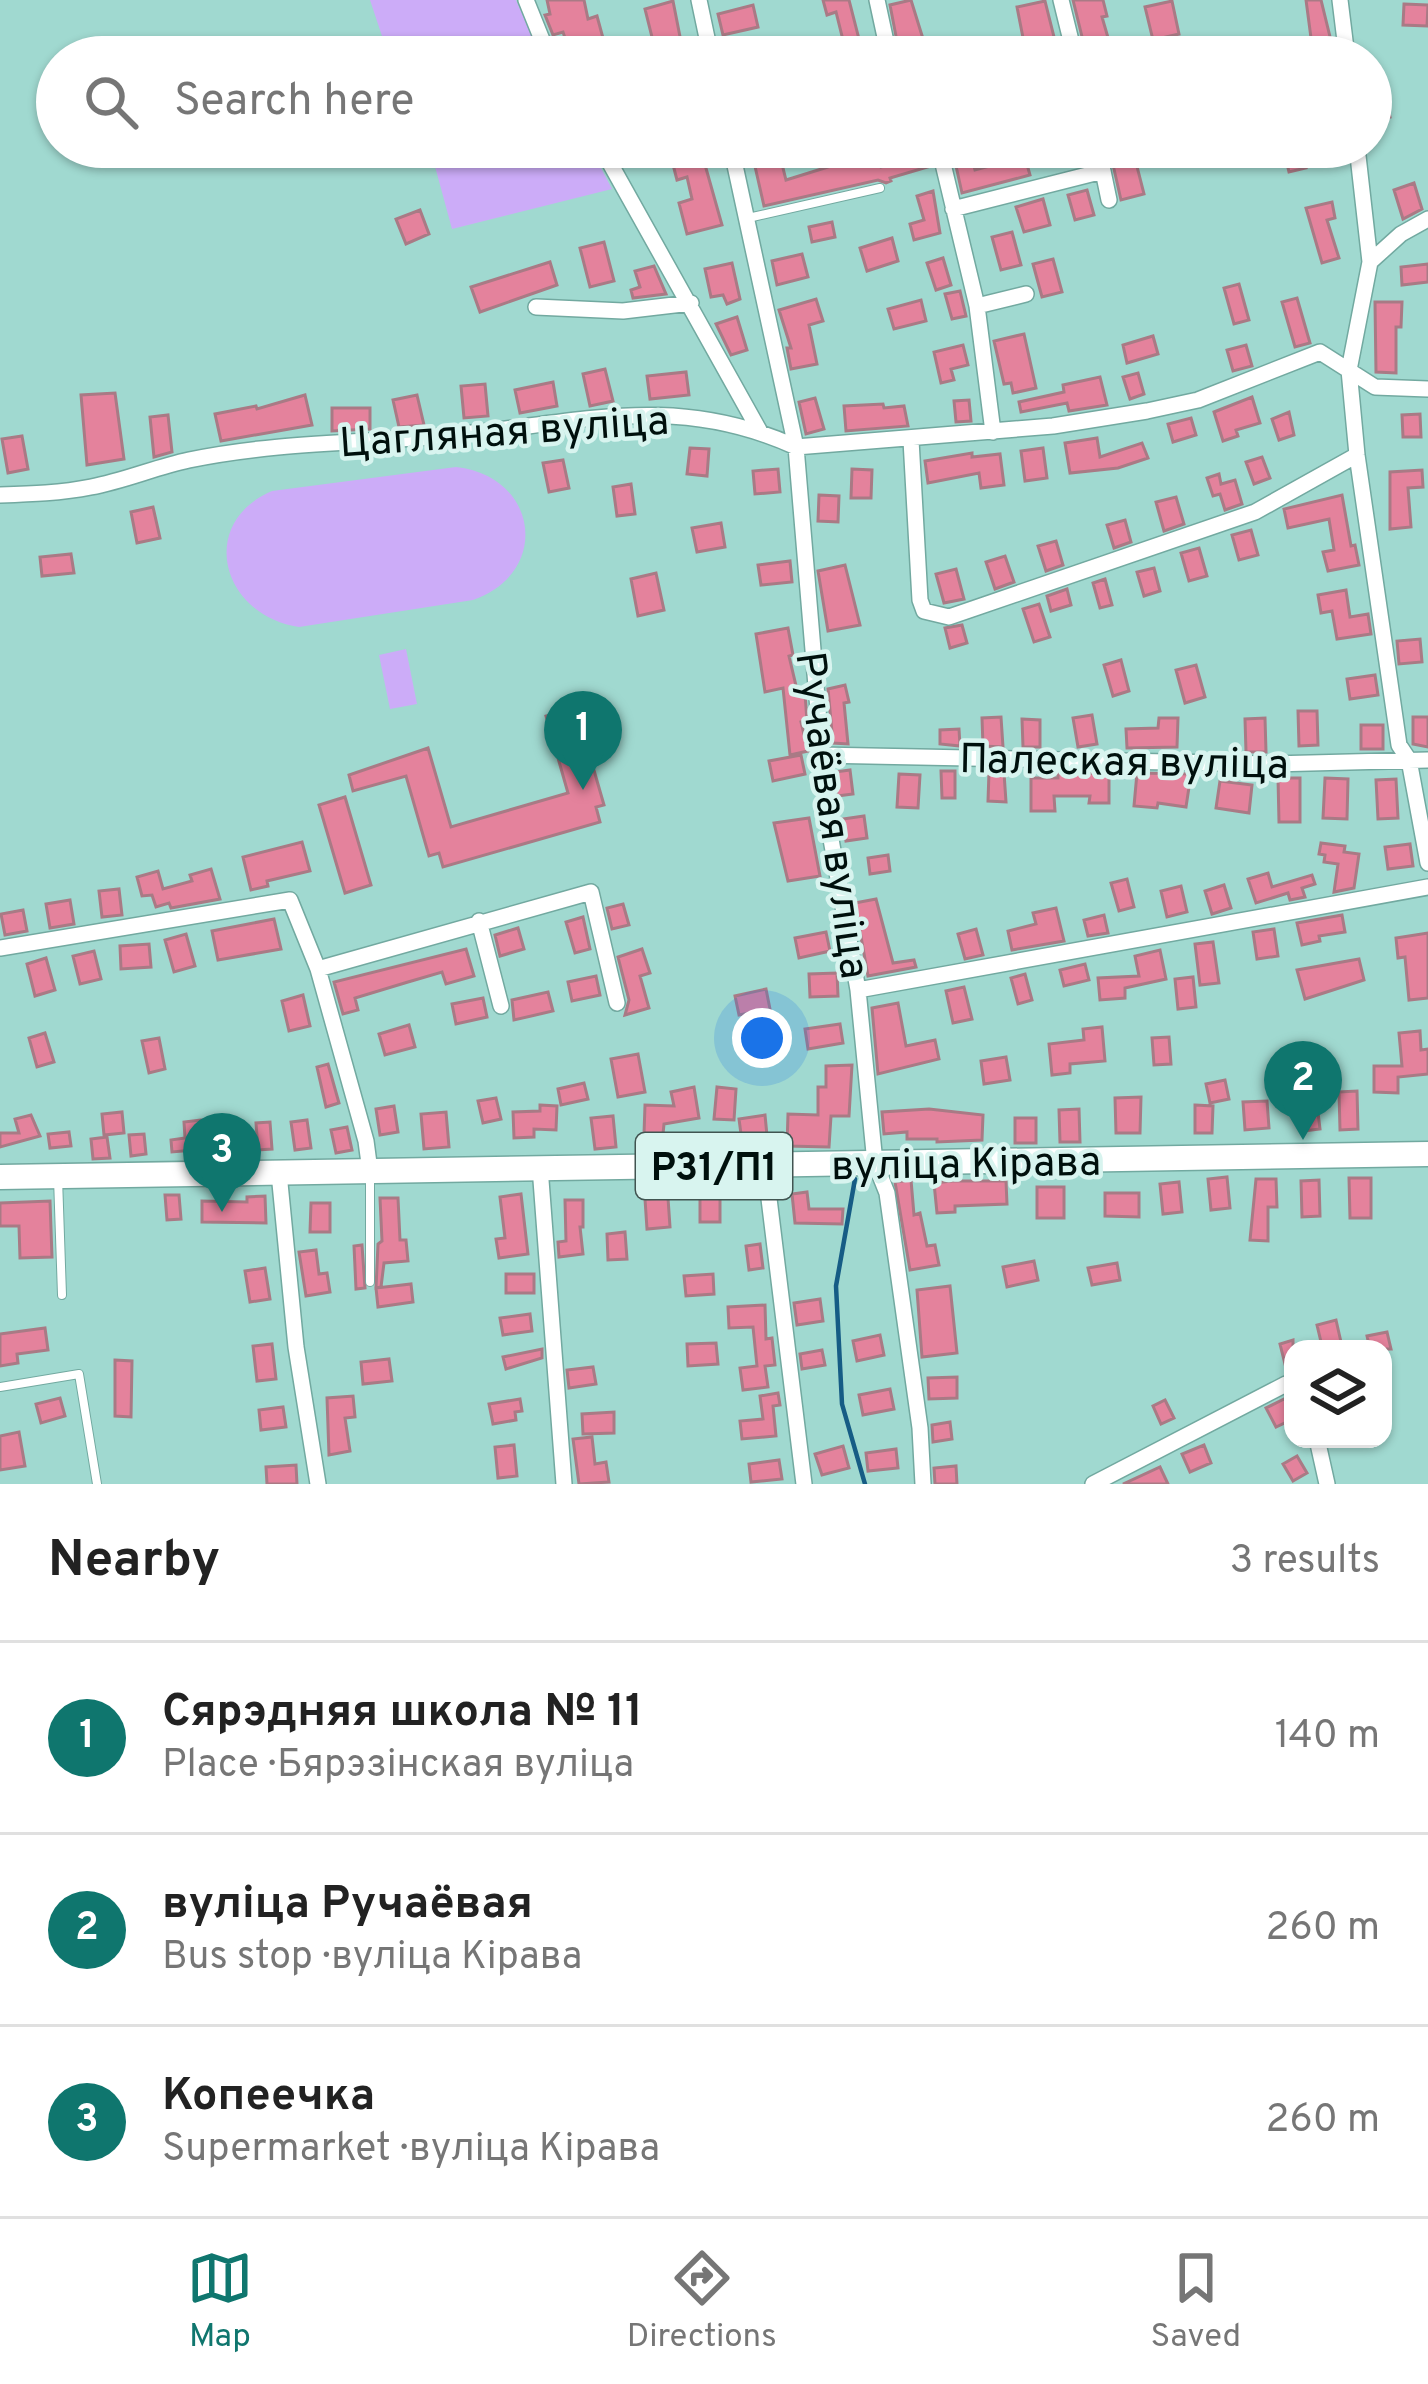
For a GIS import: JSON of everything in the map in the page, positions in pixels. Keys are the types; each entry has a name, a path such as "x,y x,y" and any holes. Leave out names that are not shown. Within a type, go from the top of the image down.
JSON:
{"main road":[{"name":"вуліца Кірава","path":"0,1177 1428,1154"}],"street":[{"path":"526,0 541,36"},
{"path":"699,0 707,36"},
{"path":"877,0 885,36"},
{"path":"1061,0 1070,36"},
{"path":"1340,0 1344,36"},
{"path":"613,168 759,430"},
{"name":"Ручаёвая вуліца","path":"735,168 796,447 827,817 858,990 875,1163 887,1193 920,1428 923,1484"},
{"path":"944,168 977,306 993,432"},
{"path":"1102,168 1109,200"},
{"path":"1359,168 1370,262 1349,370 1357,455 1399,745 1409,760 1428,863"},
{"path":"953,209 1103,171"},
{"path":"1370,262 1401,234 1428,219"},
{"path":"977,306 1026,294"},
{"path":"536,307 622,311 691,303"},
{"name":"Цагляная вуліца","path":"0,495 94,487 191,460 232,454 646,412 759,430 796,447 911,440 1114,417 1198,400 1320,352 1349,370"},
{"path":"1349,370 1376,387 1428,389"},
{"path":"911,440 920,600 925,611 950,616 1255,512 1357,455"},
{"name":"Палеская вуліца","path":"820,755 1271,764 1428,760"},
{"path":"858,990 1428,887"},
{"path":"318,969 591,892 617,1003"},
{"path":"0,948 290,900 318,969 366,1141 370,1171"},
{"path":"479,921 501,1006"},
{"path":"765,1166 804,1484"},
{"path":"540,1167 564,1484"},
{"path":"279,1173 296,1347 318,1484"},
{"path":"1093,1484 1284,1385"},
{"path":"1319,1448 1327,1484"}],"lane":[{"path":"746,218 880,188"},
{"path":"370,1171 370,1282"},
{"path":"58,1176 62,1295"},
{"path":"0,1387 79,1374 97,1484"}],"shaded area":[{"path":"370,0 516,0 532,36 382,36"},
{"path":"435,168 601,168 612,189 452,229"},
{"path":"456,467 484,474 504,488 525,526 524,548 515,569 498,587 473,600 299,627 272,619 236,587 227,545 234,524 248,506 272,491"},
{"path":"406,649 417,704 390,709 379,655"}],"building":[{"path":"547,0 584,0 588,19 597,16 602,36 553,35 545,15 550,14"},
{"path":"823,0 849,0 858,36 842,36 836,12 827,15"},
{"path":"911,0 922,36 896,36 890,5"},
{"path":"1073,0 1103,0 1108,36 1082,36"},
{"path":"1306,0 1321,0 1330,36 1311,36"},
{"path":"673,1 680,36 652,36 645,9"},
{"path":"1045,1 1054,36 1023,36 1017,7"},
{"path":"1172,1 1179,34 1152,36 1145,7"},
{"path":"1404,4 1428,5 1427,26 1403,25"},
{"path":"753,5 758,27 723,35 718,14"},
{"path":"674,168 706,168 722,225 687,234 679,203 692,199 687,177 677,180"},
{"path":"755,168 783,168 786,180 825,168 924,168 886,183 878,180 764,206"},
{"path":"956,168 1028,168 1030,175 962,193"},
{"path":"1114,168 1137,168 1144,194 1121,200"},
{"path":"1414,183 1422,209 1403,219 1394,190"},
{"path":"1087,190 1094,215 1075,220 1068,195"},
{"path":"933,191 940,233 914,240 910,224 924,220 917,196"},
{"path":"1043,199 1050,225 1024,232 1016,207"},
{"path":"1332,202 1335,218 1327,220 1339,258 1322,263 1306,208"},
{"path":"420,210 429,234 406,244 396,219"},
{"path":"832,222 835,237 812,242 809,227"},
{"path":"1012,232 1021,265 1001,270 992,237"},
{"path":"892,238 898,261 867,271 860,248"},
{"path":"604,242 614,281 590,287 580,248"},
{"path":"802,254 808,277 777,285 772,261"},
{"path":"943,258 951,285 936,290 927,263"},
{"path":"1053,259 1062,292 1042,297 1033,264"},
{"path":"550,262 557,285 480,312 471,287"},
{"path":"732,263 740,299 727,304 723,295 711,297 705,269"},
{"path":"1428,264 1428,282 1402,285 1401,267"},
{"path":"654,266 666,294 633,298 631,290 640,287 635,271"},
{"path":"1239,284 1249,320 1234,324 1224,288"},
{"path":"960,291 966,316 952,319 945,294"},
{"path":"1297,298 1310,343 1295,347 1282,302"},
{"path":"816,299 823,321 809,325 817,364 791,369 787,348 791,348 779,310"},
{"path":"921,300 926,321 894,329 888,309"},
{"path":"1375,302 1402,302 1401,327 1396,327 1396,373 1376,372"},
{"path":"737,317 747,350 731,355 716,324"},
{"path":"1024,334 1036,388 1013,393 1011,383 1004,384 994,341"},
{"path":"1153,336 1158,354 1127,363 1123,345"},
{"path":"963,345 968,365 951,369 954,380 941,383 934,352"},
{"path":"1246,345 1252,366 1233,371 1227,350"},
{"path":"605,369 613,401 590,406 583,374"},
{"path":"686,372 689,395 650,399 647,376"},
{"path":"1138,373 1144,394 1130,399 1123,377"},
{"path":"1100,377 1107,405 1069,411 1067,403 1021,412 1019,402 1064,392 1063,385"},
{"path":"553,382 557,406 520,413 515,390"},
{"path":"485,384 488,416 464,418 461,386"},
{"path":"115,393 124,459 87,465 81,395"},
{"path":"305,395 312,425 221,441 215,414 257,409"},
{"path":"417,395 424,425 399,427 393,400"},
{"path":"1252,397 1260,423 1236,430 1238,436 1223,441 1214,412"},
{"path":"815,398 824,429 806,434 799,402"},
{"path":"969,400 971,421 956,422 954,401"},
{"path":"883,404 884,408 904,406 908,426 846,431 844,406"},
{"path":"332,408 370,408 370,429 332,431"},
{"path":"1289,412 1294,435 1279,440 1272,419"},
{"path":"1420,414 1421,437 1403,437 1402,415"},
{"path":"168,415 172,452 154,457 150,417"},
{"path":"1191,418 1196,435 1173,442 1168,424"},
{"path":"22,436 28,469 8,473 2,439"},
{"path":"1097,438 1100,457 1142,443 1148,458 1118,468 1070,473 1065,443"},
{"path":"690,448 709,449 707,476 687,474"},
{"path":"1043,448 1047,478 1025,481 1021,451"},
{"path":"972,453 972,457 1000,454 1004,485 981,488 979,473 928,483 925,461"},
{"path":"1262,457 1270,478 1254,484 1246,462"},
{"path":"563,460 569,488 549,492 543,463"},
{"path":"778,469 780,492 755,494 753,471"},
{"path":"852,469 872,470 871,498 851,498"},
{"path":"1422,470 1423,487 1408,488 1411,527 1390,529 1390,472"},
{"path":"1219,474 1221,484 1235,480 1242,504 1225,510 1220,494 1213,496 1207,478"},
{"path":"631,484 635,514 617,516 613,487"},
{"path":"819,495 839,496 838,522 818,521"},
{"path":"1342,495 1359,565 1328,571 1323,552 1334,550 1329,519 1288,528 1284,509"},
{"path":"1176,497 1184,524 1164,531 1156,502"},
{"path":"153,507 160,538 137,543 131,512"},
{"path":"1125,520 1131,542 1114,548 1107,525"},
{"path":"721,523 725,547 697,552 692,528"},
{"path":"1251,530 1258,555 1239,560 1232,535"},
{"path":"1056,541 1063,565 1046,571 1038,546"},
{"path":"1199,548 1207,576 1189,581 1181,553"},
{"path":"71,554 74,573 42,576 40,557"},
{"path":"1005,556 1014,582 995,589 986,562"},
{"path":"790,561 792,582 761,585 758,565"},
{"path":"845,565 860,625 828,631 818,571"},
{"path":"1154,568 1160,591 1144,596 1137,572"},
{"path":"956,569 964,599 944,603 936,574"},
{"path":"656,573 664,610 638,616 631,579"},
{"path":"1105,579 1112,605 1100,608 1093,583"},
{"path":"1067,589 1071,605 1051,611 1047,596"},
{"path":"1346,590 1350,617 1368,614 1371,634 1337,639 1332,611 1321,613 1318,595"},
{"path":"1039,604 1050,637 1034,642 1023,609"},
{"path":"962,625 967,643 950,648 945,628"},
{"path":"788,628 798,694 805,694 807,721 801,722 808,751 790,755 783,688 765,692 756,634"},
{"path":"1420,639 1422,662 1399,664 1397,641"},
{"path":"1121,660 1129,691 1113,696 1104,665"},
{"path":"1196,665 1205,697 1185,703 1176,670"},
{"path":"1375,675 1378,695 1350,699 1347,679"},
{"path":"845,685 848,744 833,743 828,689"},
{"path":"576,708 604,805 596,807 600,822 443,867 439,853 429,856 406,776 353,791 349,775 428,748 451,827 568,793 546,716"},
{"path":"1298,711 1317,711 1318,745 1299,746"},
{"path":"1092,715 1097,744 1078,747 1073,718"},
{"path":"1001,717 1003,747 983,746 982,718"},
{"path":"1413,717 1428,717 1428,747 1413,744"},
{"path":"1159,718 1178,718 1177,747 1127,748 1126,729 1158,728"},
{"path":"1265,718 1266,752 1246,752 1245,719"},
{"path":"1022,719 1040,720 1040,747 1023,747"},
{"path":"1361,725 1383,725 1383,749 1361,749"},
{"path":"959,729 960,746 940,744 940,730"},
{"path":"801,755 805,774 773,781 769,761"},
{"path":"850,770 853,794 837,796 835,772"},
{"path":"941,771 955,771 955,798 942,798"},
{"path":"989,772 1004,773 1006,802 988,801"},
{"path":"1058,772 1109,774 1109,803 1089,803 1090,796 1054,796 1055,811 1031,811 1031,778 1058,778"},
{"path":"1137,773 1191,774 1186,807 1134,806"},
{"path":"899,774 920,775 918,808 897,807"},
{"path":"1278,778 1300,778 1300,822 1279,822"},
{"path":"1325,778 1348,779 1347,819 1323,818"},
{"path":"1396,779 1398,818 1378,819 1376,780"},
{"path":"1220,781 1252,785 1249,813 1216,808"},
{"path":"345,797 371,885 345,893 319,805"},
{"path":"864,816 867,838 846,841 843,819"},
{"path":"809,818 820,876 788,881 774,823"},
{"path":"302,842 310,871 267,881 268,886 251,890 243,857"},
{"path":"1321,843 1345,846 1344,852 1359,854 1354,888 1334,892 1338,864 1324,862 1325,855 1319,854"},
{"path":"1410,844 1413,866 1388,869 1385,847"},
{"path":"888,855 890,871 870,874 868,858"},
{"path":"211,869 220,899 171,908 169,903 156,907 152,895 142,896 137,877 158,871 163,889 192,881 190,875"},
{"path":"1268,873 1272,887 1312,875 1315,884 1302,888 1305,897 1290,900 1288,893 1256,903 1248,879"},
{"path":"1127,879 1134,907 1119,911 1111,883"},
{"path":"1224,885 1231,908 1212,914 1205,891"},
{"path":"1181,886 1187,912 1167,917 1161,891"},
{"path":"119,889 122,915 102,917 99,891"},
{"path":"876,899 893,963 914,960 916,967 868,976 855,903"},
{"path":"70,900 74,924 50,928 46,904"},
{"path":"623,904 629,925 612,929 607,908"},
{"path":"1056,908 1064,941 1012,950 1008,931 1036,924 1033,913"},
{"path":"23,910 27,931 5,935 1,914"},
{"path":"1104,915 1108,933 1088,936 1084,920"},
{"path":"1342,915 1345,932 1319,936 1320,941 1302,945 1297,923"},
{"path":"583,917 590,949 575,953 566,922"},
{"path":"274,919 281,949 218,960 212,931"},
{"path":"518,928 524,949 500,956 495,935"},
{"path":"976,929 983,955 965,959 958,934"},
{"path":"1274,929 1278,956 1257,959 1253,932"},
{"path":"826,932 830,951 799,958 795,938"},
{"path":"1428,933 1428,998 1409,1000 1405,957 1398,958 1396,938"},
{"path":"186,934 195,966 174,972 165,940"},
{"path":"1213,942 1219,983 1200,985 1195,944"},
{"path":"149,944 151,967 121,969 120,946"},
{"path":"466,949 474,976 446,984 442,972 355,998 358,1010 343,1014 334,982"},
{"path":"642,949 650,973 640,976 649,1008 625,1015 629,1000 618,957"},
{"path":"1160,950 1166,979 1125,988 1125,998 1100,1000 1098,978 1139,976 1135,956"},
{"path":"94,951 101,979 80,984 73,956"},
{"path":"46,958 55,990 35,996 27,964"},
{"path":"1359,959 1364,980 1305,999 1297,970"},
{"path":"1085,964 1089,980 1064,986 1060,970"},
{"path":"837,973 838,996 810,997 809,974"},
{"path":"1025,974 1032,1000 1018,1004 1011,978"},
{"path":"596,976 600,995 572,1001 568,982"},
{"path":"1193,977 1196,1007 1178,1009 1175,979"},
{"path":"964,987 972,1019 953,1023 946,991"},
{"path":"766,989 770,1009 739,1015 735,996"},
{"path":"548,992 553,1011 514,1020 512,1000"},
{"path":"303,995 310,1026 289,1031 282,1001"},
{"path":"483,998 487,1017 456,1024 452,1004"},
{"path":"898,1003 906,1046 935,1040 939,1059 878,1074 872,1008"},
{"path":"840,1024 843,1043 808,1049 805,1029"},
{"path":"409,1025 415,1047 385,1055 379,1034"},
{"path":"1102,1027 1105,1061 1070,1064 1070,1073 1052,1075 1049,1044 1084,1040 1083,1029"},
{"path":"1420,1031 1421,1050 1428,1049 1428,1074 1398,1077 1398,1093 1374,1092 1374,1066 1402,1066 1399,1033"},
{"path":"45,1033 54,1062 37,1067 29,1038"},
{"path":"1169,1037 1171,1064 1154,1065 1152,1038"},
{"path":"159,1038 165,1069 149,1073 142,1041"},
{"path":"638,1054 645,1092 618,1097 611,1059"},
{"path":"1006,1057 1010,1080 984,1084 981,1061"},
{"path":"328,1064 339,1103 326,1107 317,1067"},
{"path":"852,1065 849,1116 831,1116 829,1147 787,1146 788,1114 818,1115 818,1087 826,1087 826,1066"},
{"path":"1225,1080 1229,1099 1210,1103 1206,1084"},
{"path":"584,1083 588,1099 561,1105 558,1089"},
{"path":"1301,1084 1303,1103 1277,1106 1275,1087"},
{"path":"694,1087 699,1118 664,1124 663,1134 644,1134 645,1105 674,1106 671,1092"},
{"path":"717,1087 736,1089 734,1120 714,1119"},
{"path":"1357,1091 1358,1129 1340,1130 1339,1092"},
{"path":"1141,1097 1140,1133 1116,1133 1115,1098"},
{"path":"496,1098 501,1119 483,1123 478,1101"},
{"path":"1267,1101 1269,1128 1245,1130 1243,1102"},
{"path":"1317,1104 1320,1129 1303,1131 1300,1106"},
{"path":"540,1105 557,1106 556,1130 534,1129 534,1137 514,1138 513,1112 540,1111"},
{"path":"1195,1105 1213,1106 1212,1133 1195,1133"},
{"path":"394,1106 398,1132 380,1135 376,1109"},
{"path":"929,1109 983,1115 982,1140 937,1142 907,1139 907,1132 884,1134 882,1112"},
{"path":"1079,1109 1080,1142 1060,1142 1059,1110"},
{"path":"122,1112 124,1133 104,1135 102,1114"},
{"path":"446,1112 449,1147 424,1149 421,1114"},
{"path":"31,1115 40,1136 0,1147 0,1133 19,1133 15,1119"},
{"path":"765,1115 768,1146 743,1149 739,1119"},
{"path":"613,1116 616,1147 595,1149 591,1118"},
{"path":"1015,1118 1036,1118 1036,1143 1015,1143"},
{"path":"307,1120 311,1148 295,1150 291,1122"},
{"path":"184,1122 236,1122 236,1153 218,1153 218,1148 172,1152 171,1140 185,1138"},
{"path":"270,1122 272,1149 258,1150 256,1123"},
{"path":"347,1127 352,1150 336,1153 331,1130"},
{"path":"69,1132 71,1146 50,1148 48,1134"},
{"path":"144,1134 146,1154 131,1156 129,1135"},
{"path":"107,1137 110,1158 93,1159 91,1139"},
{"path":"1227,1177 1230,1208 1211,1210 1208,1179"},
{"path":"1349,1178 1371,1178 1371,1218 1350,1218"},
{"path":"1256,1179 1276,1179 1277,1207 1268,1207 1268,1241 1250,1240"},
{"path":"911,1180 914,1215 920,1213 927,1246 935,1245 939,1265 910,1270 895,1182"},
{"path":"1319,1180 1320,1216 1302,1217 1301,1181"},
{"path":"1006,1181 1007,1204 955,1206 955,1212 937,1213 934,1183"},
{"path":"1179,1182 1182,1212 1163,1214 1160,1184"},
{"path":"1037,1187 1064,1187 1064,1218 1037,1218"},
{"path":"807,1192 809,1209 843,1209 842,1224 795,1223 792,1194"},
{"path":"1105,1193 1139,1193 1139,1217 1105,1216"},
{"path":"521,1194 528,1254 499,1258 496,1239 505,1238 500,1197"},
{"path":"700,1194 720,1194 720,1222 700,1222"},
{"path":"165,1195 179,1195 181,1219 167,1220"},
{"path":"265,1196 266,1223 202,1222 202,1201 247,1202 247,1197"},
{"path":"380,1198 398,1198 400,1240 406,1240 408,1261 384,1263 381,1287 376,1288 382,1241"},
{"path":"668,1198 670,1227 647,1229 645,1199"},
{"path":"565,1200 583,1200 583,1254 559,1257 558,1242 566,1241"},
{"path":"50,1201 52,1257 20,1258 19,1226 0,1226 0,1203"},
{"path":"311,1203 330,1203 330,1232 310,1232"},
{"path":"625,1232 627,1259 608,1260 607,1234"},
{"path":"760,1244 763,1268 749,1270 746,1246"},
{"path":"362,1245 365,1288 356,1289 354,1246"},
{"path":"316,1250 319,1274 327,1273 330,1292 306,1296 299,1252"},
{"path":"1034,1261 1038,1280 1007,1287 1003,1267"},
{"path":"1117,1263 1120,1280 1092,1285 1088,1268"},
{"path":"265,1268 270,1299 250,1302 245,1271"},
{"path":"506,1274 534,1274 534,1293 506,1293"},
{"path":"713,1274 714,1294 686,1296 684,1276"},
{"path":"411,1284 413,1302 378,1307 376,1288"},
{"path":"950,1286 957,1353 922,1357 917,1290"},
{"path":"820,1299 823,1321 797,1325 794,1303"},
{"path":"765,1305 766,1339 772,1338 775,1365 765,1366 768,1387 743,1390 740,1368 757,1366 753,1327 729,1328 728,1307"},
{"path":"530,1314 532,1331 503,1335 500,1318"},
{"path":"1336,1320 1341,1340 1321,1340 1317,1325"},
{"path":"45,1328 48,1350 17,1354 18,1363 0,1366 0,1334"},
{"path":"1387,1332 1389,1340 1368,1340 1367,1336"},
{"path":"880,1335 884,1355 857,1361 853,1341"},
{"path":"716,1343 718,1364 688,1366 687,1344"},
{"path":"272,1344 276,1379 257,1381 253,1346"},
{"path":"542,1349 542,1358 506,1369 503,1357"},
{"path":"822,1350 825,1365 802,1369 800,1354"},
{"path":"389,1359 392,1381 363,1384 361,1362"},
{"path":"115,1360 132,1361 131,1417 115,1416"},
{"path":"593,1367 596,1384 569,1388 567,1370"},
{"path":"957,1377 957,1398 929,1399 928,1378"},
{"path":"890,1389 894,1409 863,1415 859,1395"},
{"path":"778,1393 780,1405 773,1406 776,1436 742,1439 740,1421 763,1419 760,1396"},
{"path":"353,1396 355,1417 345,1418 350,1451 329,1455 327,1398"},
{"path":"60,1398 65,1416 41,1423 36,1404"},
{"path":"520,1399 522,1411 515,1412 516,1420 493,1424 489,1404"},
{"path":"1284,1399 1284,1423 1276,1427 1266,1408"},
{"path":"1165,1400 1174,1418 1161,1424 1153,1406"},
{"path":"283,1407 286,1427 261,1430 259,1410"},
{"path":"614,1412 614,1433 583,1434 582,1414"},
{"path":"950,1422 952,1439 933,1442 932,1425"},
{"path":"19,1432 25,1466 0,1470 0,1436"},
{"path":"592,1437 595,1464 606,1462 609,1482 579,1484 573,1439"},
{"path":"514,1445 517,1476 498,1478 495,1447"},
{"path":"1204,1445 1211,1463 1190,1472 1182,1454"},
{"path":"843,1446 849,1468 822,1475 815,1454"},
{"path":"896,1449 898,1468 868,1471 866,1453"},
{"path":"1297,1456 1307,1473 1293,1481 1283,1464"},
{"path":"779,1460 782,1479 751,1482 749,1464"},
{"path":"296,1465 297,1484 267,1484 266,1467"},
{"path":"956,1466 957,1484 935,1484 934,1468"},
{"path":"1160,1467 1168,1484 1123,1484"}],"waterway":[{"path":"855,1179 836,1286 842,1404 865,1484"}],"place":[{"name":"Сярэдняя школа № 11","path":"583,790"},
{"name":"вуліца Ручаёвая","path":"1303,1140"},
{"name":"Копеечка","path":"222,1212"}]}
